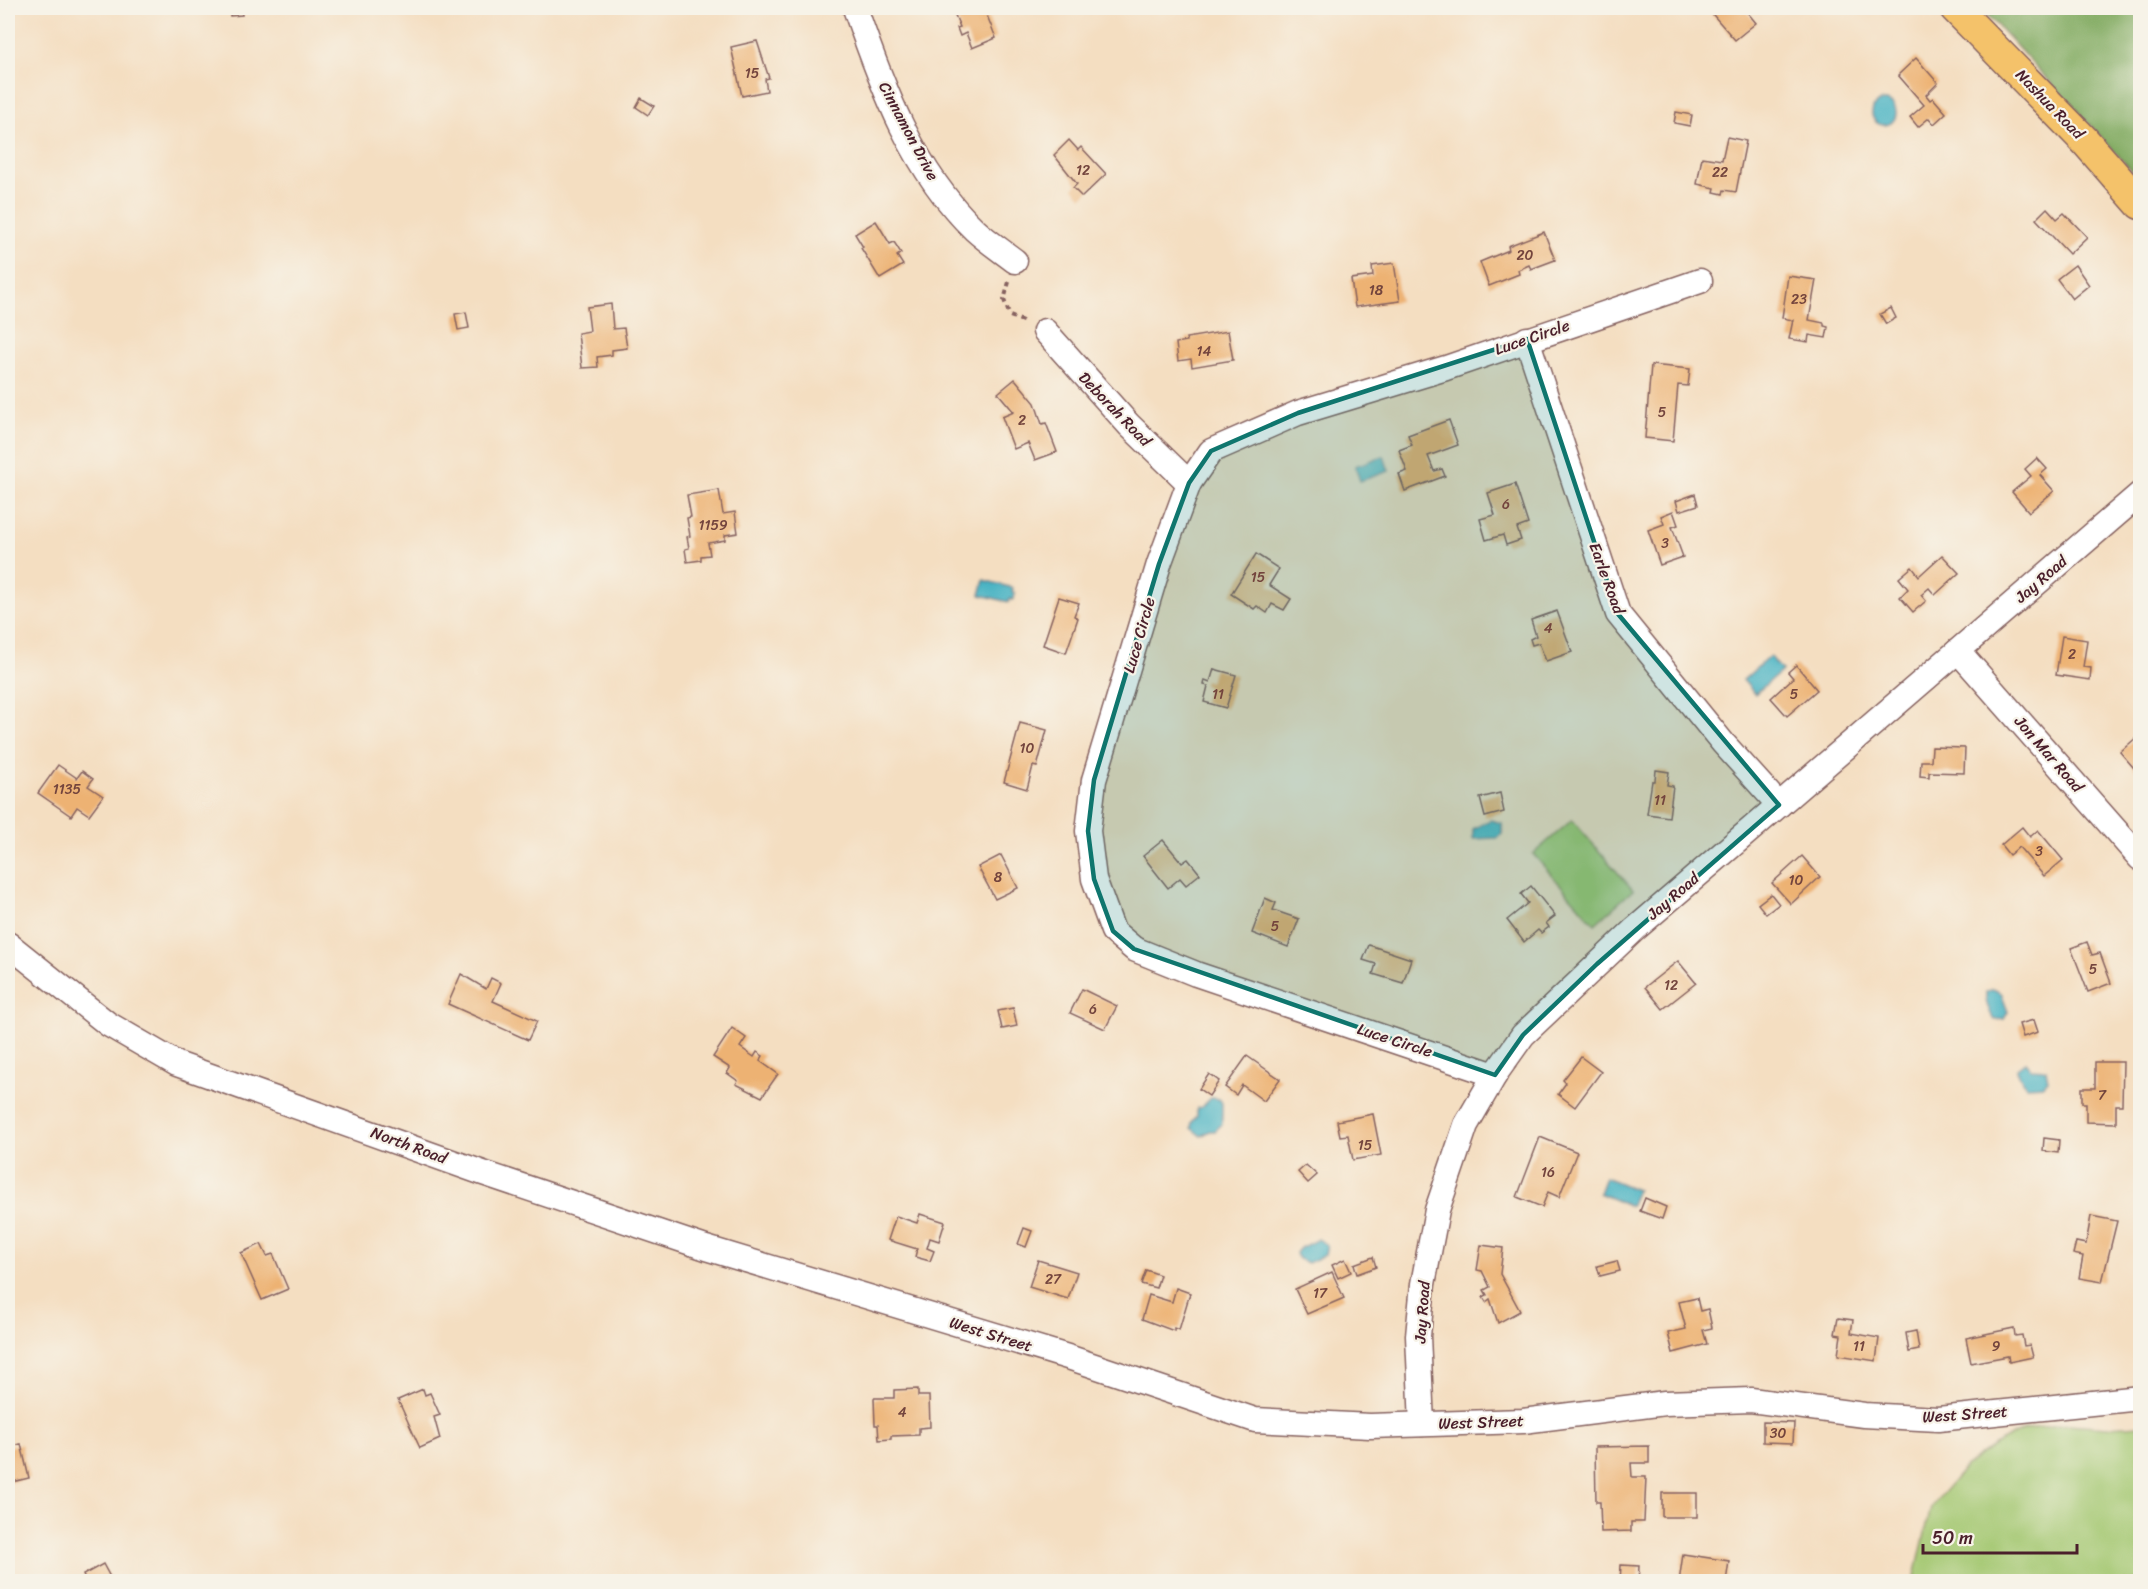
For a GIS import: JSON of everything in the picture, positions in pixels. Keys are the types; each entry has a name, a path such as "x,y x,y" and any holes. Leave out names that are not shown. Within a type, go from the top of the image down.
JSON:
{"main road":[{"name":"Nashua Road","path":"1955,8 2085,141 2140,204"}],"street":[{"name":"Cinnamon Drive","path":"855,8 894,108 921,161 947,199 975,230 1015,261"},
{"name":"Luce Circle","path":"1495,1075 1196,974 1134,949 1113,931 1094,879 1088,831 1094,780 1159,564 1189,483 1211,451 1299,413 1446,368 1701,280"},
{"name":"Deborah Road","path":"1045,331 1130,425 1189,483"},
{"name":"Earle Road","path":"1527,339 1618,614 1723,743 1779,806"},
{"name":"Jay Road","path":"1422,1424 1418,1336 1423,1284 1437,1210 1466,1125 1495,1075 1523,1035 1597,964 2140,494"},
{"name":"Jon Mar Road","path":"1958,651 2140,858"},
{"name":"North Road","path":"8,944 108,1024 177,1064 483,1173 706,1248 839,1289"},
{"name":"West Street","path":"839,1289 1071,1358 1255,1420 1370,1426 1523,1421 1665,1403 1751,1400 1864,1415 1938,1419 2140,1398"}],"path":[{"path":"1015,261 1004,300 1010,316 1045,331"}],"highlighted area":[{"path":"1527,339 1618,614 1779,805 1597,964 1523,1035 1495,1075 1134,949 1113,931 1094,879 1088,831 1094,780 1159,564 1189,483 1211,451 1298,413"}],"green space":[{"path":"1981,8 2140,8 2140,179"},
{"path":"1572,820 1633,890 1595,924 1533,854"},
{"path":"2069,1424 2108,1427 2140,1425 2140,1581 1914,1581 1931,1507 1966,1466 1994,1445 2026,1429"}],"water":[{"path":"1884,101 1893,104 1896,113 1893,122 1884,125 1875,122 1872,113 1875,104"},
{"path":"1384,456 1389,471 1360,481 1355,466"},
{"path":"984,580 1013,588 1012,592 1015,593 1013,600 1010,599 1009,602 980,595"},
{"path":"1770,656 1782,671 1755,694 1743,680"},
{"path":"1490,820 1502,823 1502,834 1497,838 1473,839 1473,829"},
{"path":"1993,989 2001,993 2008,1012 2004,1019 1995,1020 1988,1007 1986,992"},
{"path":"2025,1062 2031,1069 2046,1070 2048,1080 2043,1085 2027,1086 2018,1075 2017,1068"},
{"path":"1211,1098 1218,1099 1222,1103 1222,1124 1215,1131 1201,1136 1191,1128 1192,1122 1197,1116 1197,1108 1202,1107"},
{"path":"1605,1177 1637,1190 1630,1206 1599,1193"},
{"path":"1318,1239 1327,1245 1325,1255 1308,1263 1298,1259 1296,1253 1300,1248"}],"building":[{"path":"211,8 241,8 242,15 230,16 230,10 211,12"},
{"path":"952,8 984,8 996,38 972,48 966,33 960,36 957,28 960,27"},
{"path":"1707,8 1753,8 1747,12 1756,23 1735,40"},
{"path":"757,41 769,78 765,79 767,91 742,96 731,47"},
{"path":"1916,58 1938,83 1926,95 1930,100 1933,98 1946,113 1934,124 1929,118 1918,127 1910,117 1924,105 1898,75"},
{"path":"641,98 654,106 648,115 636,107"},
{"path":"1676,112 1692,115 1690,126 1674,123"},
{"path":"1727,137 1746,141 1736,192 1724,190 1723,194 1714,192 1715,188 1697,184 1702,157 1722,160"},
{"path":"1069,140 1078,150 1081,147 1106,174 1082,197 1073,188 1077,184 1054,155"},
{"path":"2047,208 2057,219 2064,213 2087,237 2069,254 2036,219"},
{"path":"876,221 890,244 894,242 901,253 897,256 903,265 880,279 855,234"},
{"path":"1544,232 1555,260 1531,269 1529,265 1518,270 1519,274 1489,286 1480,262 1509,250 1508,246"},
{"path":"1394,263 1400,301 1355,307 1351,279 1373,276 1372,266"},
{"path":"2075,265 2089,285 2072,299 2057,279"},
{"path":"1788,276 1816,280 1809,320 1824,323 1824,326 1828,327 1826,338 1809,335 1808,342 1789,339 1793,320 1782,318"},
{"path":"611,304 613,329 624,328 627,348 612,350 612,355 597,357 598,367 582,368 578,333 590,331 587,307"},
{"path":"1891,308 1896,318 1886,324 1880,314"},
{"path":"466,312 469,328 458,330 455,314"},
{"path":"1228,331 1233,360 1192,367 1191,359 1178,361 1176,343 1187,341 1186,338"},
{"path":"1651,365 1690,369 1688,386 1678,385 1673,441 1645,438"},
{"path":"1015,379 1035,403 1042,424 1046,423 1057,452 1035,460 1028,443 1014,449 1002,417 1014,412 998,393"},
{"path":"1449,420 1458,445 1428,456 1434,471 1442,469 1445,476 1405,491 1399,474 1407,471 1399,450 1412,445 1408,435"},
{"path":"2037,458 2047,469 2040,475 2054,491 2029,512 2012,492 2031,476 2025,469"},
{"path":"1515,484 1528,524 1517,528 1521,540 1506,545 1503,535 1486,540 1480,519 1495,515 1488,493"},
{"path":"719,490 723,514 735,512 738,533 725,535 725,540 708,543 710,555 701,556 701,560 687,562 685,549 689,548 687,537 690,536 687,518 691,517 687,495"},
{"path":"1695,494 1698,505 1679,511 1676,501"},
{"path":"1673,511 1678,525 1672,527 1683,557 1660,565 1648,530 1664,524 1661,516"},
{"path":"1256,554 1279,569 1269,585 1291,599 1284,610 1272,604 1267,613 1257,606 1254,609 1231,594"},
{"path":"1942,555 1959,573 1935,595 1929,588 1921,595 1926,601 1913,612 1900,597 1908,589 1899,578 1912,567 1919,576"},
{"path":"1059,597 1079,603 1074,616 1078,618 1066,653 1043,645"},
{"path":"1557,611 1572,652 1546,661 1539,643 1532,645 1530,639 1536,636 1531,620"},
{"path":"2062,636 2087,640 2083,667 2091,668 2090,680 2056,675"},
{"path":"1796,665 1817,690 1787,716 1771,698 1793,678 1788,672"},
{"path":"1214,669 1236,675 1226,708 1204,702 1208,686 1204,685 1205,680 1210,682"},
{"path":"1020,723 1047,730 1037,767 1033,766 1027,789 1004,782"},
{"path":"2138,736 2140,738 2140,775 2120,752"},
{"path":"1932,747 1965,748 1964,773 1929,772 1929,777 1920,776 1921,761 1931,761"},
{"path":"58,765 77,778 82,771 93,779 88,786 103,796 89,815 77,807 71,816 38,793"},
{"path":"1656,770 1669,772 1667,785 1673,786 1669,817 1647,814"},
{"path":"1500,793 1504,812 1485,817 1480,798"},
{"path":"2022,827 2030,837 2038,830 2063,860 2044,876 2019,847 2009,855 2001,845"},
{"path":"1163,840 1182,863 1188,859 1200,874 1186,885 1180,878 1168,888 1143,856"},
{"path":"1001,855 1018,888 995,899 978,867"},
{"path":"1802,856 1820,877 1791,904 1772,883"},
{"path":"1531,886 1555,916 1546,923 1549,927 1541,933 1538,930 1524,942 1507,920 1528,903 1521,894"},
{"path":"1771,894 1779,904 1766,914 1758,904"},
{"path":"1265,898 1276,903 1273,910 1299,919 1288,947 1252,933"},
{"path":"2087,942 2092,955 2100,953 2111,983 2088,992 2071,948"},
{"path":"1369,945 1411,959 1403,983 1373,974 1376,964 1363,960"},
{"path":"1678,961 1696,983 1663,1009 1645,987"},
{"path":"461,974 486,989 491,978 501,983 493,1001 537,1021 528,1040 448,1004"},
{"path":"1082,989 1117,1006 1105,1029 1070,1013"},
{"path":"1013,1008 1017,1026 1002,1029 998,1011"},
{"path":"2034,1020 2038,1032 2023,1037 2019,1024"},
{"path":"732,1028 746,1038 740,1047 754,1057 757,1052 763,1056 760,1061 778,1074 762,1097 736,1084 738,1081 727,1073 730,1068 713,1057"},
{"path":"1247,1056 1280,1079 1264,1101 1242,1085 1236,1095 1225,1087"},
{"path":"1581,1057 1601,1072 1575,1107 1558,1094 1566,1083 1563,1080"},
{"path":"2095,1062 2123,1062 2122,1105 2116,1105 2116,1123 2086,1122 2086,1103 2082,1103 2082,1088 2095,1088"},
{"path":"1209,1074 1219,1081 1209,1096 1199,1089"},
{"path":"1373,1114 1381,1155 1353,1160 1348,1135 1340,1136 1337,1121"},
{"path":"1540,1137 1577,1152 1559,1197 1548,1192 1542,1207 1517,1197"},
{"path":"2044,1138 2059,1140 2058,1153 2043,1151"},
{"path":"1306,1165 1317,1175 1308,1183 1298,1172"},
{"path":"1645,1198 1666,1207 1662,1219 1640,1211"},
{"path":"920,1214 945,1222 939,1241 930,1238 927,1248 934,1251 930,1261 915,1257 917,1249 888,1240 896,1216 917,1223"},
{"path":"2091,1216 2117,1221 2102,1282 2079,1278 2083,1256 2073,1254 2076,1242 2086,1244"},
{"path":"1024,1228 1032,1231 1026,1247 1018,1244"},
{"path":"261,1244 267,1256 273,1254 288,1289 262,1300 241,1253"},
{"path":"1481,1245 1503,1248 1500,1274 1520,1311 1498,1323 1490,1299 1486,1302 1483,1297 1487,1295 1484,1290 1490,1287 1482,1271 1477,1270"},
{"path":"1373,1257 1376,1267 1357,1274 1354,1264"},
{"path":"1345,1259 1351,1272 1338,1278 1332,1265"},
{"path":"1038,1260 1077,1272 1068,1299 1029,1287"},
{"path":"1617,1261 1620,1271 1600,1276 1597,1266"},
{"path":"1146,1270 1160,1275 1156,1288 1141,1284"},
{"path":"1332,1272 1344,1298 1307,1314 1295,1289"},
{"path":"1176,1288 1190,1293 1179,1330 1174,1328 1174,1331 1142,1319 1149,1295 1172,1302"},
{"path":"1697,1298 1700,1311 1708,1309 1712,1328 1703,1330 1707,1344 1673,1353 1668,1333 1686,1329 1679,1302"},
{"path":"1838,1318 1853,1320 1851,1333 1879,1338 1876,1361 1838,1355 1841,1335 1835,1334"},
{"path":"2014,1328 2015,1336 2022,1335 2024,1346 2030,1345 2033,1357 2009,1362 2008,1356 1971,1363 1966,1338"},
{"path":"1916,1331 1919,1350 1909,1352 1906,1333"},
{"path":"423,1389 425,1395 430,1393 440,1415 434,1417 440,1439 420,1448 398,1400"},
{"path":"918,1389 918,1396 929,1396 930,1427 919,1428 919,1435 891,1436 891,1439 879,1440 878,1425 875,1425 874,1398 894,1398 894,1390"},
{"path":"1763,1422 1794,1423 1793,1443 1763,1442"},
{"path":"21,1444 29,1478 8,1483 8,1447"},
{"path":"1649,1446 1649,1463 1631,1463 1632,1477 1646,1477 1644,1522 1631,1522 1631,1531 1601,1532 1600,1502 1596,1502 1595,1447"},
{"path":"1662,1493 1697,1493 1697,1517 1662,1517"},
{"path":"1683,1554 1729,1561 1726,1582 1679,1582"},
{"path":"103,1564 111,1579 86,1582 83,1575"},
{"path":"1621,1565 1639,1566 1638,1582 1620,1582"}]}
